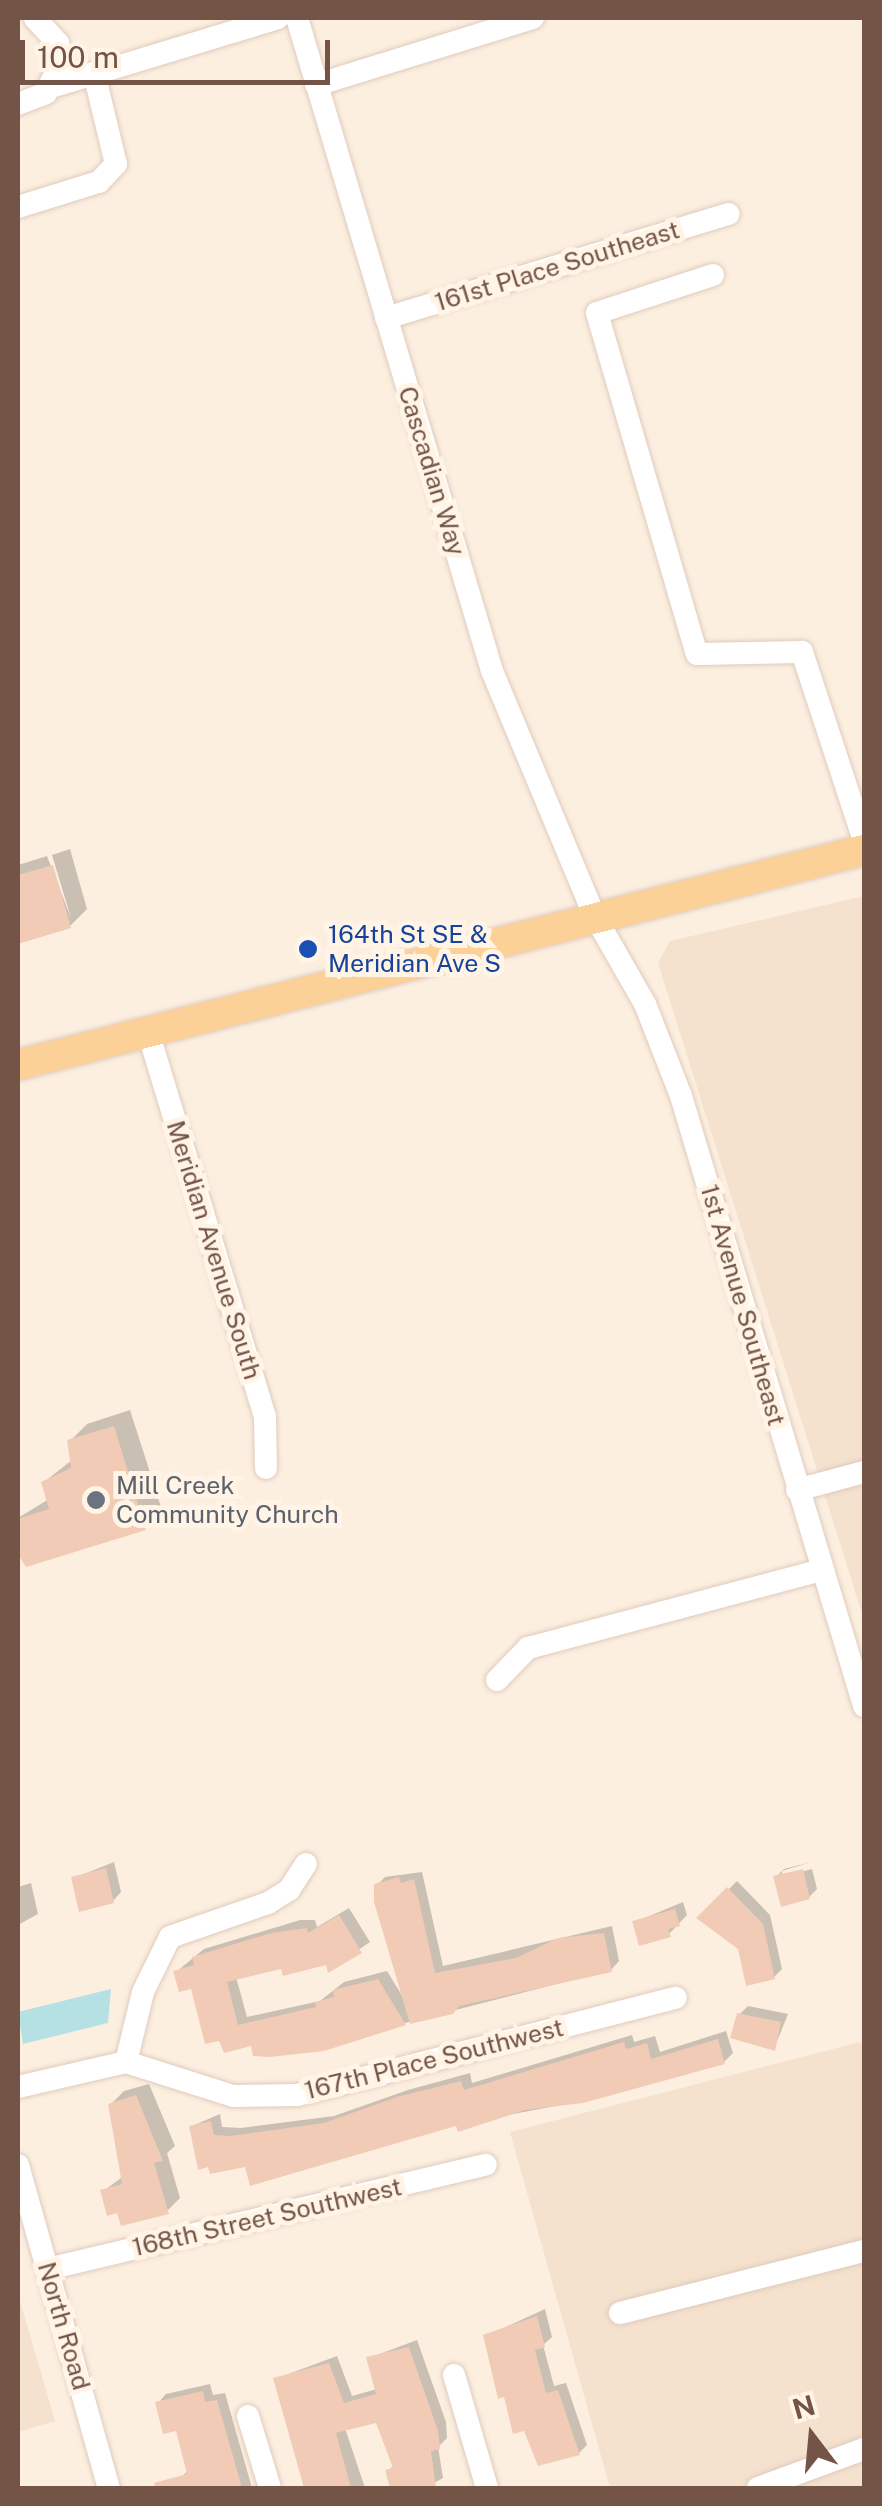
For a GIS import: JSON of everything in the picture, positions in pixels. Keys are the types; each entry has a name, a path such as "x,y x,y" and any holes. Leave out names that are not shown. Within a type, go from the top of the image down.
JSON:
{"main road":[{"path":"18,1065 864,850"}],"street":[{"path":"35,18 58,43 61,61 51,87"},
{"path":"18,104 51,87 278,18"},
{"name":"Cascadian Way","path":"297,18 492,671 594,916"},
{"path":"316,85 533,18"},
{"path":"18,207 99,182 116,164 94,74"},
{"name":"161st Place Southeast","path":"386,318 729,214"},
{"path":"713,275 597,313 697,654 802,652 864,840"},
{"name":"1st Avenue Southeast","path":"594,916 644,1004 681,1096 864,1706"},
{"name":"Meridian Avenue South","path":"148,1034 266,1417 266,1468"},
{"path":"798,1490 864,1472"},
{"path":"497,1680 528,1648 821,1570"},
{"path":"18,2087 126,2062 148,1980 170,1937 268,1902 290,1890 306,1864"},
{"name":"167th Place Southwest","path":"126,2062 233,2096 297,2095 676,1998"},
{"name":"North Road","path":"18,2165 109,2488"},
{"name":"168th Street Southwest","path":"48,2270 486,2165"},
{"path":"620,2313 864,2251"},
{"path":"454,2374 488,2488"},
{"path":"248,2416 270,2488"},
{"path":"758,2488 864,2449"}],"shaded area":[{"path":"864,896 864,1620 658,963 670,941"},
{"path":"864,2041 864,2488 610,2488 510,2132"},
{"path":"18,2294 55,2421 18,2432"}],"water":[{"path":"111,1989 108,2023 23,2044 18,2012"}],"building":[{"path":"53,865 71,928 18,944 18,875"},
{"name":"Mill Creek Community Church","path":"114,1426 146,1530 26,1567 18,1554 18,1519 49,1509 41,1482 71,1468 67,1440"},
{"path":"106,1868 114,1903 79,1912 71,1877"},
{"path":"803,1869 810,1899 781,1907 773,1876"},
{"path":"399,1877 401,1883 414,1879 435,1973 516,1958 558,1938 604,1933 612,1972 459,2006 453,2014 410,2024 374,1902 374,1884"},
{"path":"727,1887 763,1924 775,1979 746,1986 738,1949 696,1918"},
{"path":"675,1909 680,1926 668,1929 671,1937 639,1946 632,1921"},
{"path":"339,1915 362,1953 328,1973 326,1965 283,1976 281,1969 227,1982 238,2025 316,2007 315,2002 334,1997 333,1990 378,1979 406,2025 324,2051 270,2057 253,2056 251,2046 224,2053 219,2041 205,2044 191,1989 179,1992 173,1971 194,1965 192,1957 271,1933 307,1928 308,1933"},
{"path":"737,2013 781,2022 775,2051 730,2038"},
{"path":"718,2039 725,2064 583,2103 525,2110 458,2132 456,2126 250,2186 245,2167 210,2174 208,2167 198,2170 189,2126 211,2121 214,2135 230,2136 324,2123 397,2097 461,2081 464,2090 624,2042 626,2049 647,2043 651,2059"},
{"path":"136,2095 163,2161 154,2163 169,2214 121,2226 117,2213 107,2216 100,2190 122,2184 108,2104"},
{"path":"537,2316 545,2347 535,2350 546,2393 558,2390 580,2455 538,2466 524,2431 513,2434 504,2397 498,2399 483,2335"},
{"path":"409,2347 438,2431 440,2449 431,2451 436,2488 390,2488 385,2470 393,2468 376,2423 336,2433 351,2488 304,2488 273,2378 329,2363 344,2403 376,2394 366,2357"},
{"path":"203,2391 205,2402 217,2400 242,2488 155,2488 154,2483 187,2474 176,2431 163,2434 155,2402"}],"place":[{"name":"164th St SE & Meridian Ave S","path":"308,949"},
{"name":"Mill Creek Community Church","path":"96,1500"}]}
